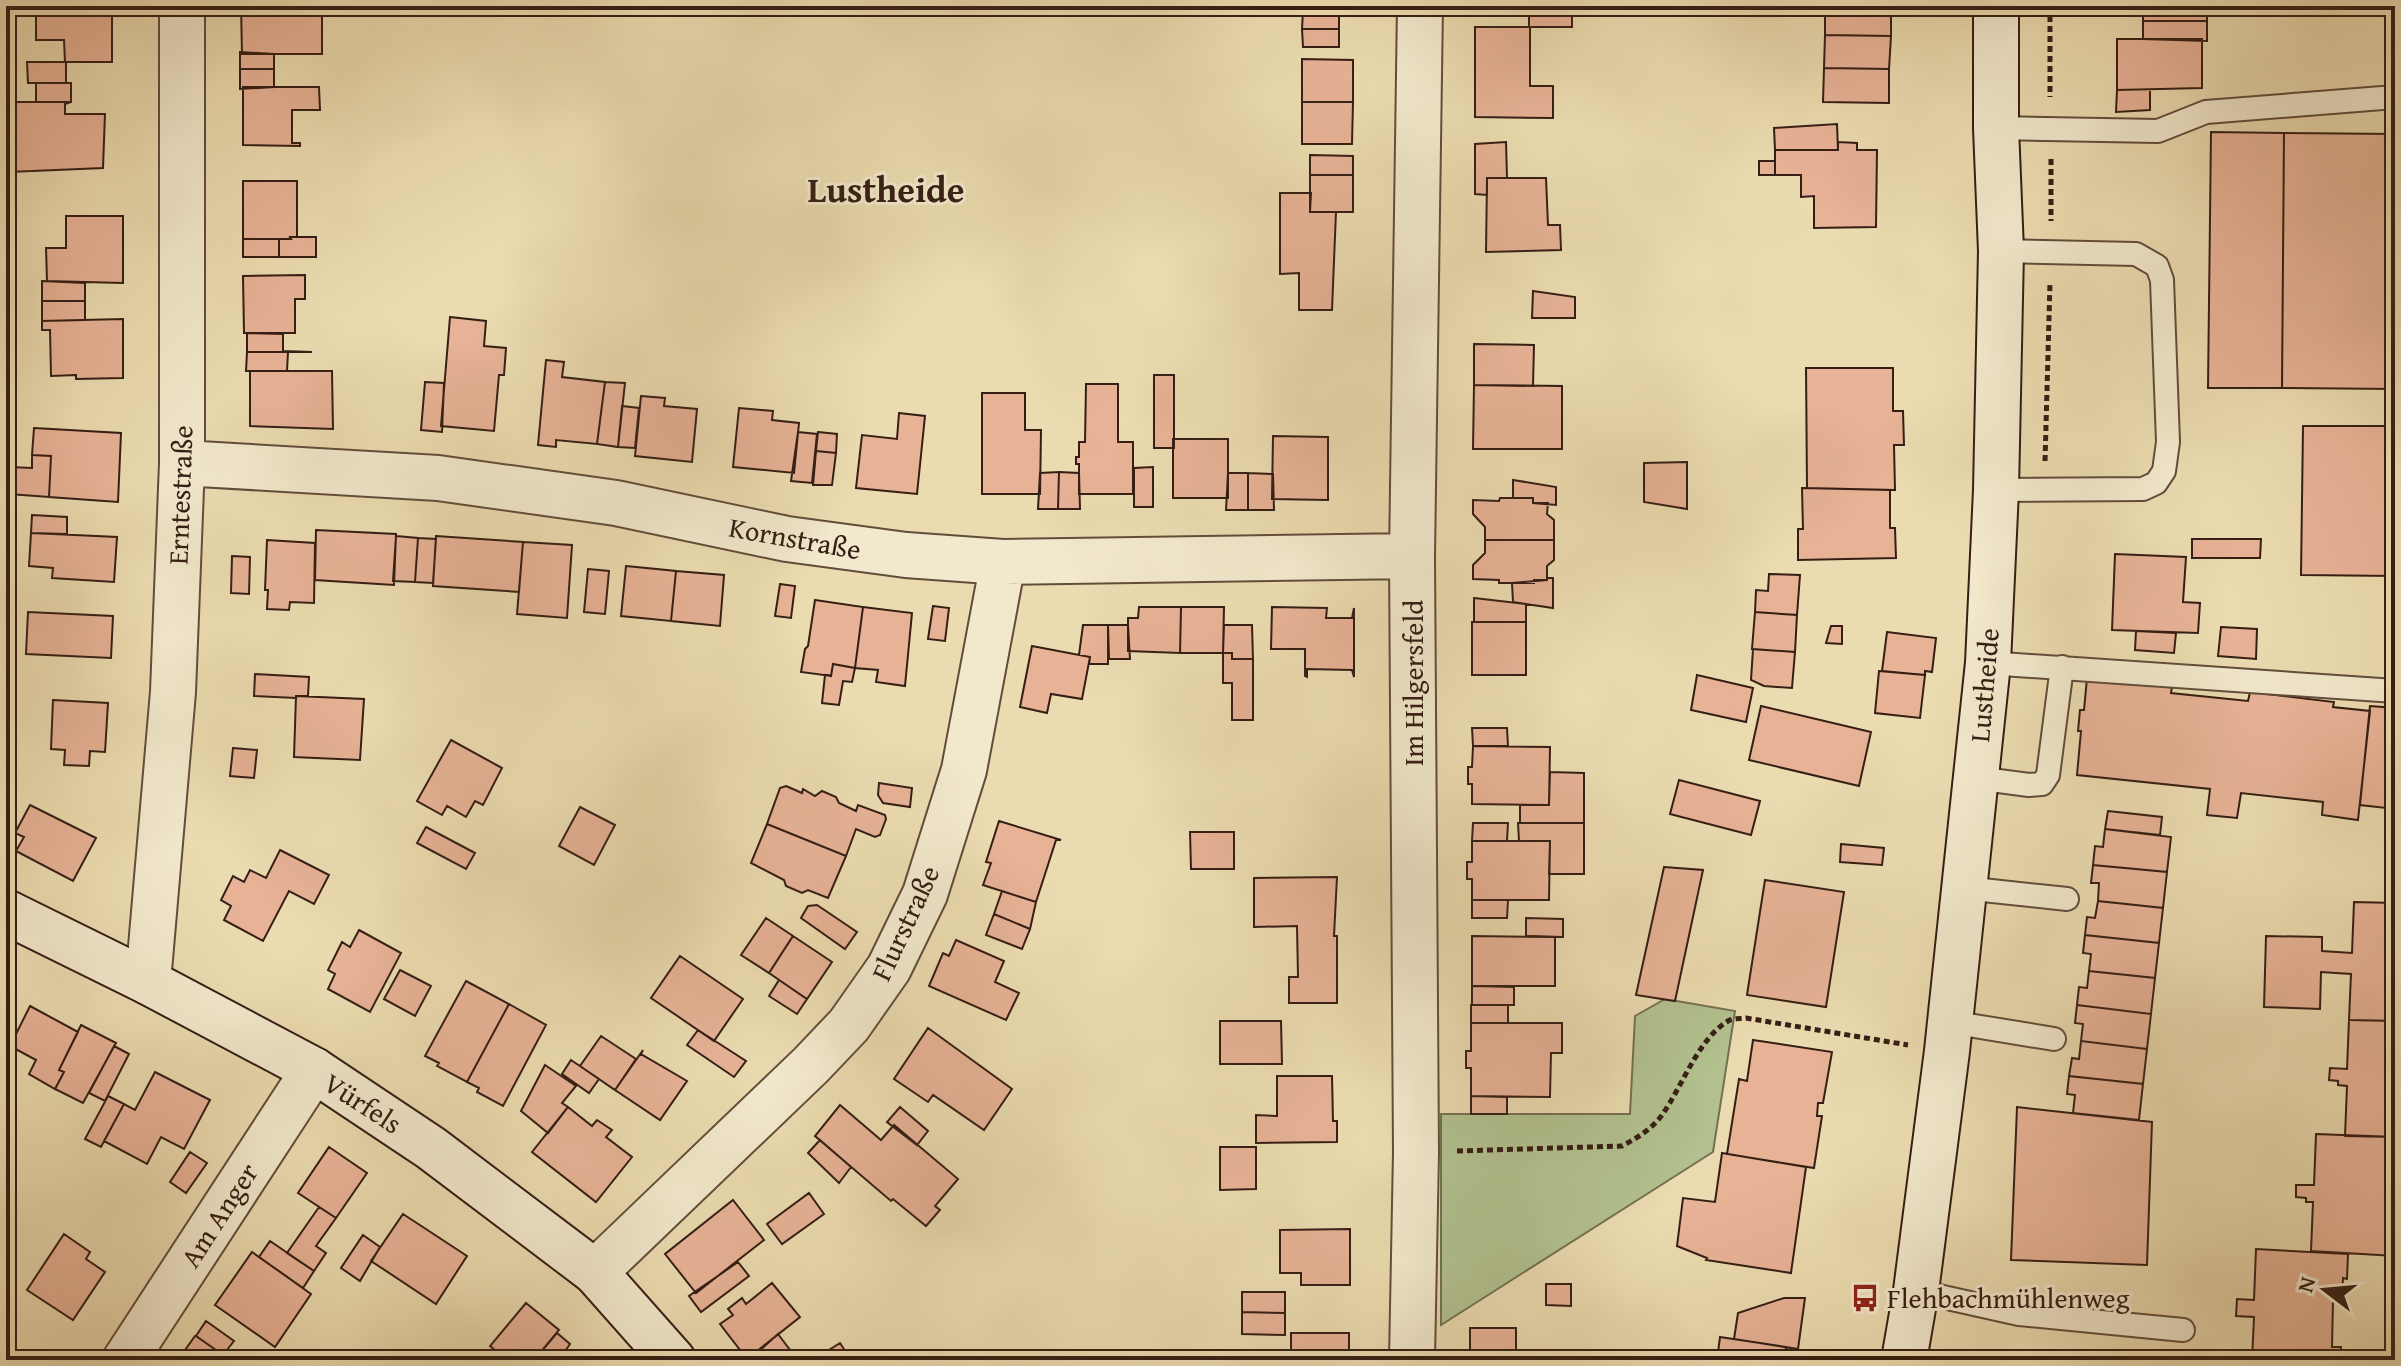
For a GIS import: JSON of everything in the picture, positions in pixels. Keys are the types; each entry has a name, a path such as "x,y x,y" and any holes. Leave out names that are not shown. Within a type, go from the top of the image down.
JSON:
{"street":[{"name":"Erntestraße","path":"148,982 173,692 182,463 182,6"},
{"name":"Im Hilgersfeld","path":"1412,1360 1416,1152 1412,556 1420,6"},
{"name":"Lustheide","path":"1904,1360 1949,1037 1988,663 1996,490 2001,251 1996,128 1996,6"},
{"name":"Kornstraße","path":"182,463 438,478 616,503 787,539 906,555 1003,562 1412,556"},
{"name":"Flurstraße","path":"595,1272 811,1065 849,1025 889,968 925,894 964,770 1003,562"},
{"name":"Vürfels","path":"6,912 148,982 314,1070 431,1148 595,1272 673,1360"},
{"name":"Am Anger","path":"125,1360 314,1070"}],"lane":[{"path":"1996,128 2158,131 2206,112 2395,97"},
{"path":"1996,490 2143,489 2156,483 2164,471 2168,442 2162,280 2157,266 2136,254 2001,251"},
{"path":"1988,663 2395,691"},
{"path":"1976,778 2042,784 2048,775 2062,667"},
{"path":"1964,888 2067,899"},
{"path":"1949,1037 2054,1039"},
{"path":"1916,1291 2019,1314 2183,1330"}],"path":[{"path":"1416,1152 1622,1146 1640,1136 1661,1117 1695,1058 1715,1032 1730,1020 1746,1018 1949,1037"}],"green space":[{"path":"1665,999 1735,1011 1713,1152 1441,1325 1441,1114 1630,1114 1635,1016"}],"building":[{"path":"36,6 121,6 121,13 112,13 112,62 65,62 64,40 36,40"},
{"path":"241,6 322,6 322,54 242,54"},
{"path":"1529,6 1572,6 1572,27 1529,27"},
{"path":"1825,6 1891,6 1891,36 1825,35"},
{"path":"2143,6 2207,6 2207,21 2143,21"},
{"path":"1303,10 1339,10 1339,29 1302,29"},
{"path":"2143,21 2207,21 2207,41 2143,39"},
{"path":"1475,27 1530,27 1530,86 1553,86 1553,118 1475,117"},
{"path":"2392,27 2395,27 2395,87 2391,87"},
{"path":"1302,29 1339,29 1339,47 1303,47"},
{"path":"1825,35 1891,36 1889,69 1824,68"},
{"path":"2117,39 2202,39 2202,88 2117,90"},
{"path":"240,52 274,54 274,69 240,69"},
{"path":"1302,59 1353,60 1353,102 1302,102"},
{"path":"27,62 66,62 66,83 28,83"},
{"path":"1824,68 1889,69 1889,103 1823,102"},
{"path":"240,69 274,69 274,87 240,89"},
{"path":"36,83 71,83 71,102 36,102"},
{"path":"243,87 319,87 320,110 292,110 292,143 300,143 300,146 243,145"},
{"path":"2117,90 2150,90 2150,110 2116,112"},
{"path":"9,102 71,102 65,104 65,114 105,114 103,168 9,172"},
{"path":"1302,102 1353,102 1352,144 1302,144"},
{"path":"1837,124 1838,150 1775,150 1774,128"},
{"path":"2211,132 2284,133 2282,388 2208,388"},
{"path":"2284,133 2395,134 2395,389 2282,388"},
{"path":"1506,142 1507,178 1487,178 1487,195 1475,194 1475,144"},
{"path":"1838,142 1857,143 1857,150 1877,150 1876,227 1814,228 1814,196 1801,197 1801,175 1775,175 1775,150 1838,150"},
{"path":"1310,155 1353,156 1353,175 1310,175"},
{"path":"1759,161 1775,161 1775,175 1759,175"},
{"path":"1310,175 1353,175 1353,212 1310,212"},
{"path":"1487,178 1546,178 1548,225 1560,225 1561,250 1486,252"},
{"path":"243,181 297,181 297,237 243,239"},
{"path":"1280,193 1311,193 1310,212 1336,212 1332,310 1299,310 1299,273 1280,274"},
{"path":"66,216 123,216 123,283 47,281 46,248 66,248"},
{"path":"316,237 316,257 279,257 279,239"},
{"path":"243,239 279,239 279,257 243,257"},
{"path":"305,275 305,299 295,299 295,333 244,333 243,276"},
{"path":"42,281 85,283 85,301 42,301"},
{"path":"1533,291 1575,297 1575,318 1532,318"},
{"path":"42,301 85,301 85,320 42,321"},
{"path":"450,317 486,321 484,346 506,348 504,375 499,375 494,431 441,426"},
{"path":"123,319 123,378 51,376 50,330 42,330 42,321"},
{"path":"247,333 283,334 283,351 312,352 247,352"},
{"path":"1474,344 1534,345 1533,386 1474,385"},
{"path":"247,352 288,352 287,371 246,371"},
{"path":"546,360 564,362 562,377 605,382 597,444 556,440 556,447 538,445"},
{"path":"1806,368 1893,368 1893,411 1903,411 1904,445 1894,445 1895,490 1807,488"},
{"path":"250,371 332,371 333,429 250,426"},
{"path":"1154,375 1174,375 1174,448 1154,448"},
{"path":"425,382 444,383 442,432 421,430"},
{"path":"605,382 625,383 618,447 597,444"},
{"path":"1086,384 1118,384 1118,442 1133,442 1133,494 1079,494 1079,464 1076,464 1076,457 1079,457 1079,442 1085,442"},
{"path":"1474,385 1562,386 1562,449 1473,449"},
{"path":"982,393 1025,393 1025,430 1041,430 1040,494 982,494"},
{"path":"641,396 665,398 664,406 697,409 692,462 635,456"},
{"path":"622,406 639,408 635,448 618,447"},
{"path":"739,408 773,411 772,420 799,423 794,473 733,467"},
{"path":"899,413 925,416 917,494 856,488 862,435 897,439"},
{"path":"2303,426 2395,426 2395,576 2301,575"},
{"path":"34,428 121,433 118,502 49,497 51,456 32,455"},
{"path":"798,432 817,434 812,483 791,481"},
{"path":"818,432 837,434 836,453 816,451"},
{"path":"1273,436 1328,437 1328,500 1272,499"},
{"path":"1173,439 1228,439 1228,498 1173,498"},
{"path":"816,451 836,453 832,485 813,485"},
{"path":"32,455 51,456 49,497 9,494 10,467 32,468"},
{"path":"1687,462 1687,509 1644,502 1644,463"},
{"path":"1153,467 1153,507 1134,507 1134,468"},
{"path":"1059,472 1058,509 1038,509 1040,473"},
{"path":"1059,472 1079,473 1080,509 1058,509"},
{"path":"1228,473 1248,473 1248,510 1226,510"},
{"path":"1248,473 1273,474 1274,510 1248,510"},
{"path":"1513,480 1556,487 1556,505 1533,503 1533,498 1513,498"},
{"path":"1802,488 1890,490 1890,528 1895,528 1896,558 1798,560 1798,529 1803,529"},
{"path":"1500,498 1533,498 1533,503 1548,503 1547,514 1554,520 1554,540 1485,540 1485,527 1473,514 1473,500 1499,501"},
{"path":"32,515 67,517 67,534 31,533"},
{"path":"316,530 396,534 394,585 315,580"},
{"path":"31,533 117,537 114,582 52,578 53,568 29,566"},
{"path":"396,536 418,538 415,582 393,581"},
{"path":"436,536 523,542 519,592 433,586"},
{"path":"418,538 436,539 433,583 415,582"},
{"path":"2192,539 2261,539 2260,558 2192,558"},
{"path":"267,540 315,543 314,603 290,602 289,610 267,609"},
{"path":"1485,540 1554,540 1554,560 1547,566 1547,580 1499,583 1499,580 1473,579 1473,565 1485,553"},
{"path":"523,542 572,545 567,618 517,614"},
{"path":"2115,554 2186,557 2183,602 2200,603 2198,633 2112,630"},
{"path":"232,556 250,557 249,594 231,593"},
{"path":"626,566 676,571 671,621 621,616"},
{"path":"588,569 609,571 605,614 584,612"},
{"path":"676,571 724,575 720,626 671,621"},
{"path":"1769,574 1800,575 1797,615 1755,612 1756,590 1768,591"},
{"path":"1553,578 1553,608 1513,602 1512,583 1534,583 1534,580"},
{"path":"780,584 795,586 791,618 775,616"},
{"path":"1474,598 1526,604 1526,622 1474,622"},
{"path":"815,600 863,607 855,668 833,664 831,676 801,672"},
{"path":"933,606 949,608 945,641 928,639"},
{"path":"863,607 912,613 905,686 876,682 878,670 855,668"},
{"path":"1139,607 1181,607 1180,653 1128,651 1128,618 1138,618"},
{"path":"1181,607 1224,607 1223,653 1180,653"},
{"path":"1272,607 1327,608 1326,618 1352,618 1354,608 1354,677 1352,670 1307,669 1307,677 1305,649 1271,649"},
{"path":"28,612 113,616 111,658 26,654"},
{"path":"1755,612 1797,615 1795,652 1752,649"},
{"path":"1472,622 1526,622 1526,675 1472,675"},
{"path":"1083,625 1108,625 1108,664 1089,664 1090,657 1079,655"},
{"path":"1108,625 1128,625 1130,659 1109,659"},
{"path":"1224,625 1252,625 1253,659 1232,659 1232,653 1223,653"},
{"path":"1831,626 1842,626 1842,644 1826,643"},
{"path":"2221,627 2257,629 2256,659 2218,656"},
{"path":"2136,631 2176,633 2174,653 2135,650"},
{"path":"1887,632 1936,638 1932,672 1925,671 1925,675 1882,671"},
{"path":"1032,646 1090,657 1082,699 1051,694 1047,713 1020,707"},
{"path":"1753,649 1795,652 1792,688 1764,686 1751,680"},
{"path":"1223,653 1232,653 1232,659 1253,659 1253,720 1232,720 1232,683 1223,683"},
{"path":"833,664 855,668 852,682 843,681 839,705 822,703 825,675 831,676"},
{"path":"1879,671 1925,675 1920,718 1875,713"},
{"path":"255,674 309,677 308,696 254,696"},
{"path":"1697,675 1753,688 1746,722 1691,710"},
{"path":"2087,678 2172,687 2171,693 2248,701 2250,692 2334,702 2333,707 2370,711 2358,820 2322,815 2323,802 2241,793 2237,818 2207,815 2210,789 2077,775 2080,710 2084,710"},
{"path":"296,696 364,699 360,760 294,757"},
{"path":"53,700 108,703 105,752 90,751 89,766 64,765 65,750 51,749"},
{"path":"1761,706 1871,732 1859,786 1749,760"},
{"path":"2370,706 2395,708 2395,809 2360,805"},
{"path":"1472,728 1507,728 1508,746 1473,746"},
{"path":"451,740 502,768 483,805 475,801 466,817 447,806 442,815 417,801"},
{"path":"1473,746 1550,747 1549,805 1472,804 1468,767 1472,767"},
{"path":"233,748 257,750 254,778 230,776"},
{"path":"1550,772 1584,773 1584,823 1520,823 1520,805 1549,805"},
{"path":"1679,780 1760,801 1751,835 1670,814"},
{"path":"879,783 912,788 910,807 883,803 878,795"},
{"path":"786,786 802,793 803,789 815,796 822,791 856,811 858,805 885,815 880,835 875,837 856,829 846,856 767,824 780,788"},
{"path":"30,805 96,838 73,881 16,851 24,837 15,833"},
{"path":"580,807 615,825 594,865 559,846"},
{"path":"2108,811 2162,817 2160,835 2105,829"},
{"path":"999,821 1061,840 1056,840 1036,902 983,885 991,863 986,862"},
{"path":"1473,823 1508,823 1507,841 1472,841"},
{"path":"1518,823 1584,823 1584,874 1549,874 1550,841 1519,841"},
{"path":"767,824 846,856 828,898 786,886 784,880 751,863"},
{"path":"426,827 475,853 466,869 417,843"},
{"path":"2105,829 2171,837 2167,872 2093,865 2095,846 2103,847"},
{"path":"1190,832 1234,832 1234,869 1191,869"},
{"path":"1472,841 1550,841 1549,900 1472,900 1472,879 1467,879 1467,862 1472,862"},
{"path":"1841,844 1884,848 1882,865 1840,862"},
{"path":"280,850 329,875 314,904 289,891 263,941 224,920 231,906 221,900 233,876 244,882 250,870 266,878"},
{"path":"2093,865 2167,872 2163,908 2098,901 2099,883 2091,883"},
{"path":"1664,867 1703,870 1675,1001 1636,995"},
{"path":"1337,877 1334,936 1337,936 1337,1003 1289,1003 1289,977 1298,977 1297,926 1254,927 1254,878"},
{"path":"1765,880 1844,892 1826,1007 1747,995"},
{"path":"1002,891 1036,902 1030,929 994,914"},
{"path":"1472,900 1508,900 1507,918 1472,918"},
{"path":"2098,901 2163,908 2159,943 2085,935 2087,917 2095,918"},
{"path":"2354,902 2395,903 2395,1021 2349,1020 2351,974 2321,972 2320,1009 2264,1007 2266,936 2322,937 2322,951 2352,953"},
{"path":"817,905 857,932 845,949 801,918 808,906"},
{"path":"994,914 1030,929 1022,949 986,935"},
{"path":"766,918 793,936 769,973 741,955"},
{"path":"1526,918 1563,919 1563,937 1526,936"},
{"path":"359,930 401,953 370,1012 328,989 335,974 328,970 342,942 350,947"},
{"path":"2085,935 2159,943 2155,978 2089,971 2091,954 2083,953"},
{"path":"793,936 832,962 807,999 769,973"},
{"path":"1472,936 1555,937 1555,986 1472,986"},
{"path":"956,940 1004,961 995,982 1019,993 1006,1020 929,986 943,953 949,956"},
{"path":"680,956 743,999 714,1041 651,998"},
{"path":"400,970 431,986 415,1016 384,999"},
{"path":"2089,971 2155,978 2151,1014 2077,1005 2079,987 2087,988"},
{"path":"779,980 807,999 797,1014 769,996"},
{"path":"466,981 509,1004 467,1082 425,1056"},
{"path":"1472,986 1514,987 1514,1005 1472,1005"},
{"path":"509,1004 546,1025 503,1106 477,1092 479,1088 467,1082"},
{"path":"1471,1005 1508,1005 1508,1023 1471,1023"},
{"path":"2077,1005 2151,1014 2147,1049 2081,1041 2083,1024 2075,1023"},
{"path":"30,1006 78,1032 59,1070 64,1072 55,1089 29,1074 36,1060 10,1046"},
{"path":"2349,1020 2395,1021 2395,1137 2345,1136 2347,1086 2329,1080 2330,1068 2347,1069"},
{"path":"1220,1021 1281,1021 1282,1064 1220,1064"},
{"path":"1471,1023 1562,1023 1562,1053 1551,1053 1550,1097 1471,1096 1471,1068 1466,1068 1466,1051 1471,1051"},
{"path":"81,1025 116,1043 83,1103 55,1089 64,1072 59,1070"},
{"path":"928,1028 1012,1089 984,1130 933,1095 928,1102 894,1079"},
{"path":"698,1030 746,1061 734,1077 687,1045"},
{"path":"601,1036 636,1059 615,1090 580,1066"},
{"path":"1753,1040 1832,1052 1823,1103 1818,1103 1817,1116 1822,1116 1814,1168 1727,1154 1739,1079 1747,1081"},
{"path":"2081,1041 2147,1049 2143,1084 2069,1076 2072,1058 2079,1059"},
{"path":"114,1046 129,1054 105,1101 89,1093"},
{"path":"643,1050 641,1054 687,1081 660,1120 615,1090"},
{"path":"571,1060 599,1079 589,1093 562,1074"},
{"path":"545,1065 576,1086 562,1103 568,1107 548,1133 521,1111"},
{"path":"155,1072 210,1100 184,1149 161,1137 147,1164 104,1141 124,1104 135,1110"},
{"path":"1277,1076 1332,1076 1333,1121 1337,1121 1337,1142 1256,1143 1256,1115 1277,1116"},
{"path":"2069,1076 2143,1084 2139,1120 2073,1113 2075,1095 2067,1094"},
{"path":"108,1096 124,1104 101,1147 85,1139"},
{"path":"1471,1096 1507,1097 1507,1114 1471,1114"},
{"path":"840,1105 881,1140 894,1125 958,1179 935,1206 940,1210 926,1226 893,1199 891,1201 815,1136"},
{"path":"568,1107 592,1126 597,1120 612,1130 606,1137 632,1157 596,1202 532,1152"},
{"path":"900,1107 928,1131 917,1145 887,1122"},
{"path":"2017,1107 2152,1122 2147,1265 2011,1260"},
{"path":"2316,1134 2395,1137 2391,1231 2395,1231 2395,1256 2311,1251 2313,1202 2296,1197 2296,1185 2314,1185"},
{"path":"820,1140 851,1167 839,1183 808,1153"},
{"path":"329,1147 367,1173 336,1218 298,1193"},
{"path":"1220,1147 1256,1147 1256,1189 1220,1190"},
{"path":"190,1152 207,1163 186,1193 170,1182"},
{"path":"1722,1153 1806,1167 1791,1273 1706,1260 1677,1246 1683,1198 1715,1202"},
{"path":"809,1193 824,1214 782,1244 767,1224"},
{"path":"733,1200 764,1240 696,1293 665,1254"},
{"path":"319,1207 336,1218 316,1246 326,1253 314,1271 287,1253"},
{"path":"403,1214 467,1256 436,1304 371,1261"},
{"path":"1350,1229 1350,1285 1301,1285 1301,1273 1280,1273 1280,1230"},
{"path":"64,1234 90,1252 86,1259 105,1272 73,1320 27,1290"},
{"path":"363,1235 380,1247 360,1281 341,1268"},
{"path":"270,1241 314,1271 303,1288 259,1257"},
{"path":"2256,1249 2348,1254 2342,1301 2333,1301 2332,1347 2341,1347 2340,1360 2252,1360 2254,1317 2236,1316 2237,1299 2254,1300"},
{"path":"252,1252 311,1294 275,1347 215,1305"},
{"path":"738,1262 749,1276 701,1312 689,1296"},
{"path":"772,1283 800,1317 747,1359 720,1324 733,1315 728,1309 742,1298 746,1304"},
{"path":"1546,1284 1571,1284 1571,1306 1546,1305"},
{"path":"1242,1292 1285,1292 1285,1313 1242,1312"},
{"path":"1784,1298 1805,1298 1798,1349 1734,1339 1738,1313"},
{"path":"526,1303 559,1330 534,1360 507,1360 490,1346"},
{"path":"1242,1312 1285,1313 1285,1335 1242,1334"},
{"path":"206,1321 234,1341 223,1355 196,1336"},
{"path":"6,1322 16,1326 8,1346 14,1348 9,1360 6,1360"},
{"path":"1470,1328 1516,1328 1516,1360 1470,1360"},
{"path":"557,1333 570,1344 559,1360 534,1360"},
{"path":"1291,1333 1349,1333 1349,1360 1291,1360"},
{"path":"778,1334 790,1350 776,1360 749,1360"},
{"path":"196,1336 230,1360 178,1360"},
{"path":"1720,1337 1786,1347 1784,1360 1717,1360"},
{"path":"840,1343 851,1360 813,1360"},
{"path":"790,1350 796,1360 776,1360"},
{"path":"2029,1352 2095,1360 2015,1360 2015,1355 2029,1355"}],"place":[{"name":"Flehbachmühlenweg","path":"1865,1298"}],"district":[{"name":"Lustheide","path":"886,189"}]}
